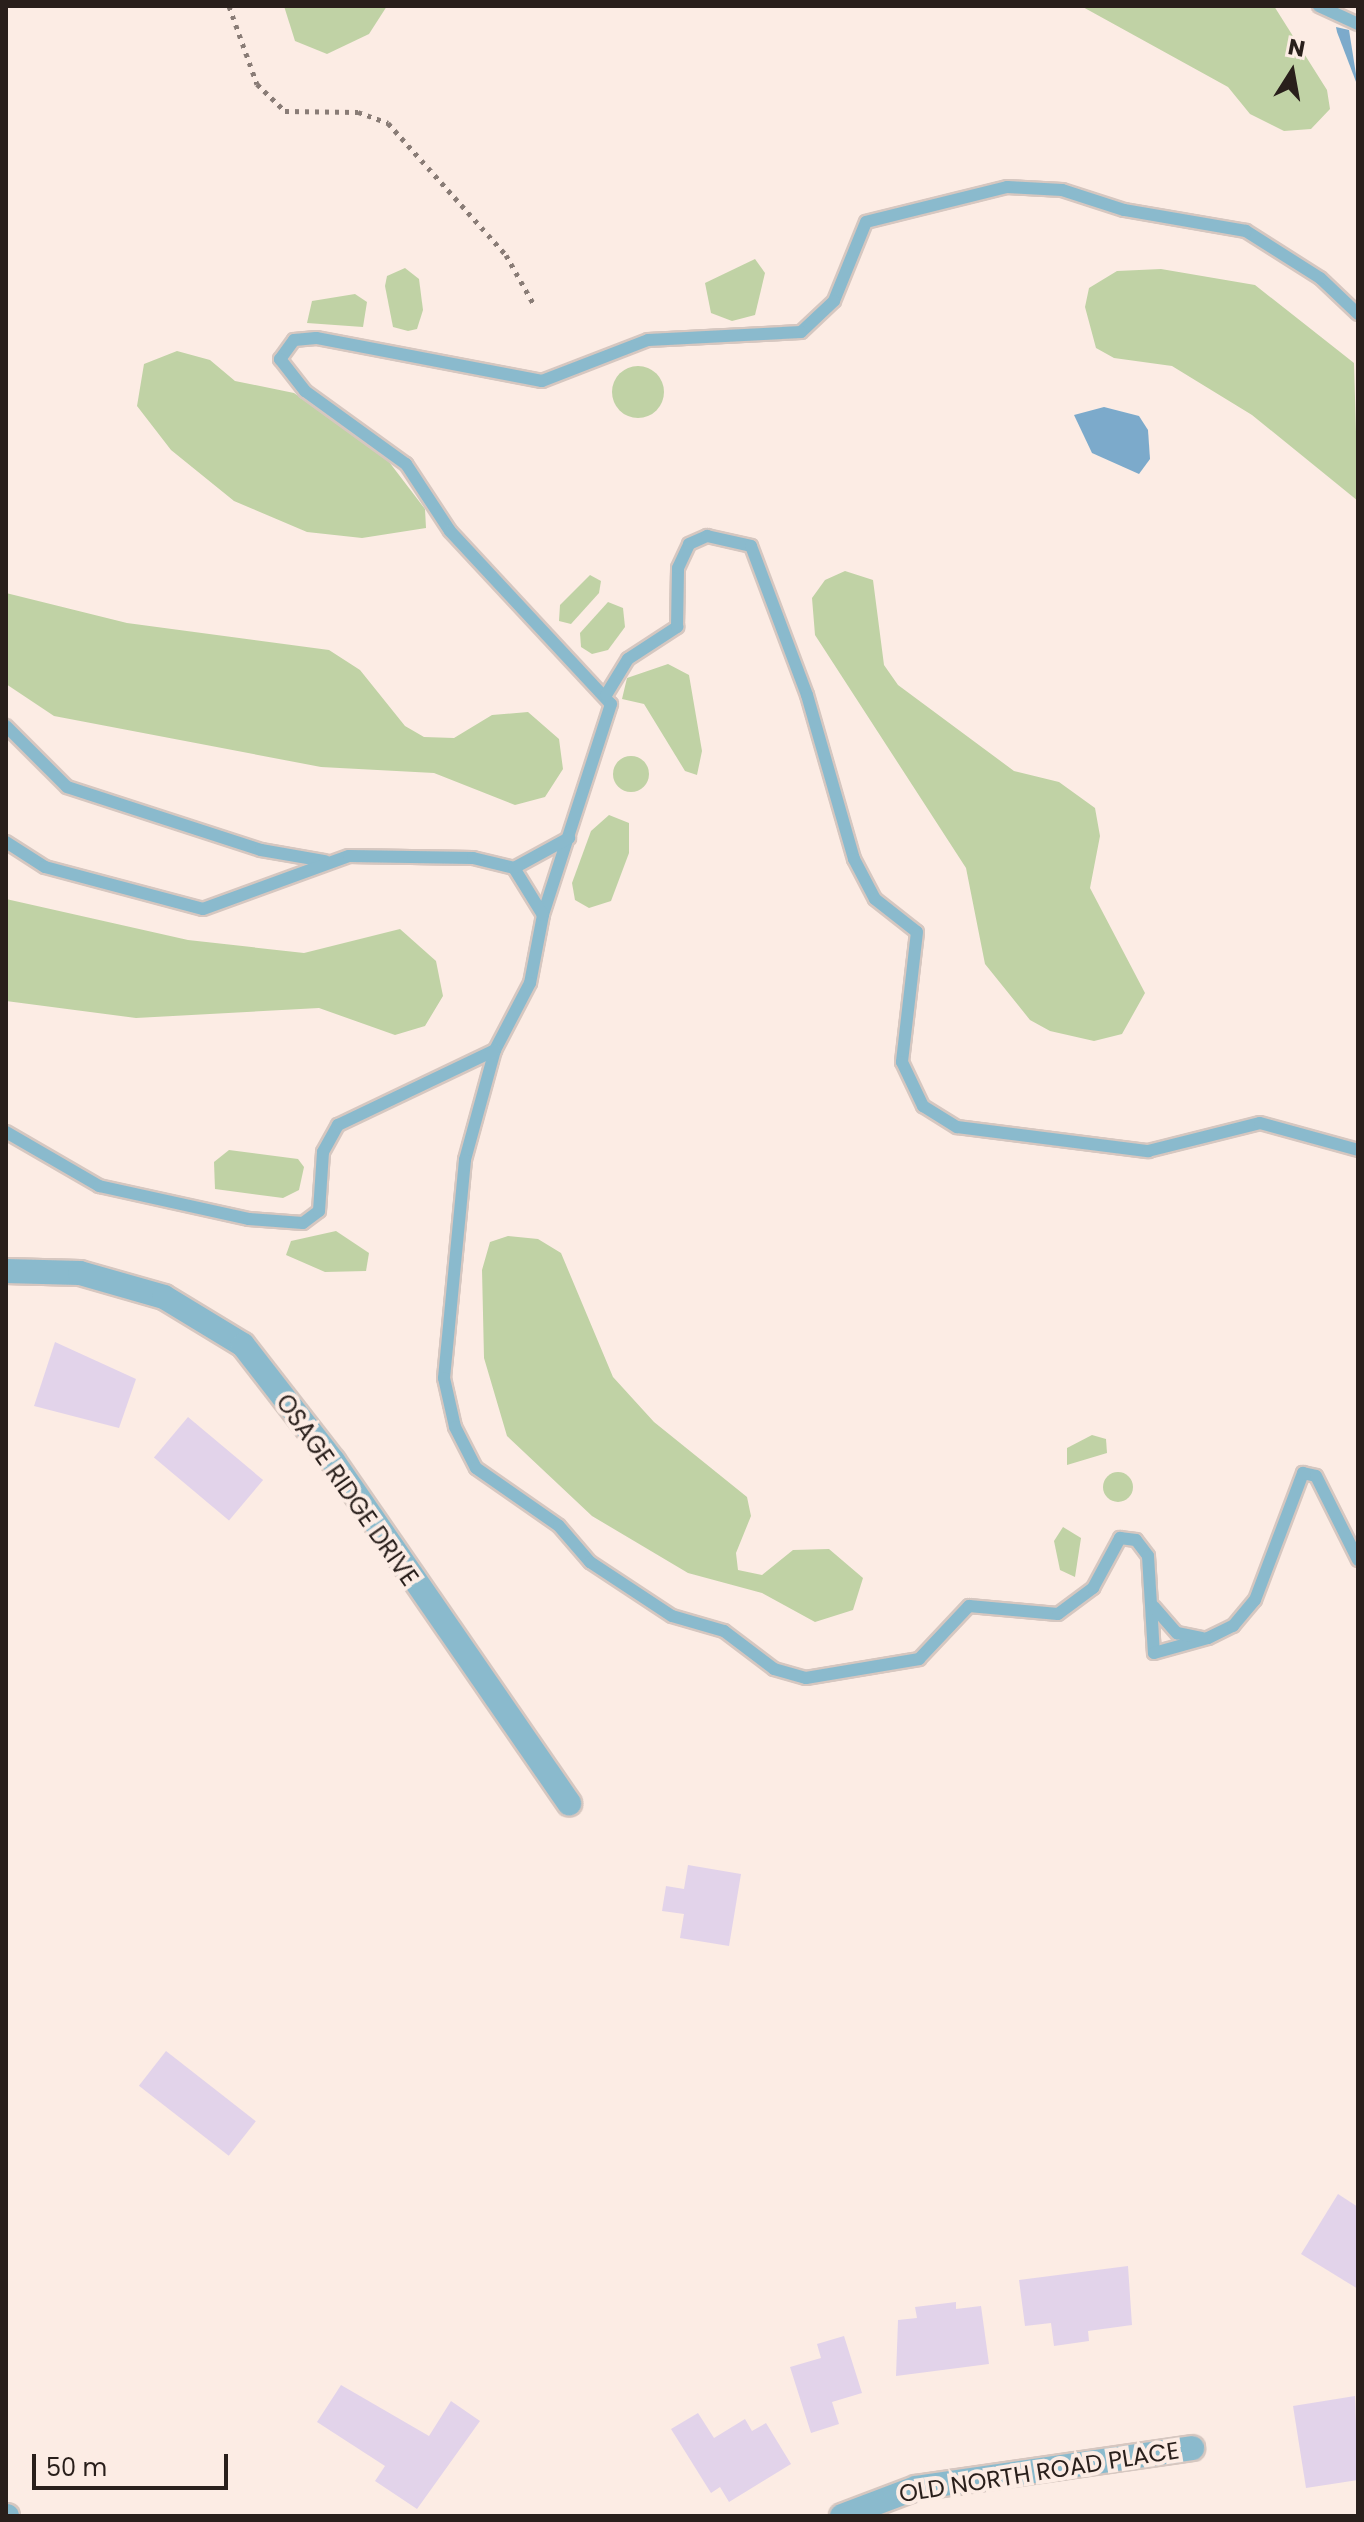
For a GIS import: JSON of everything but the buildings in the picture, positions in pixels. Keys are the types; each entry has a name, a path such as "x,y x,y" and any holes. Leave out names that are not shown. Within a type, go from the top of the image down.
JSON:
{"street":[{"name":"OSAGE RIDGE DRIVE","path":"6,1271 80,1273 164,1297 243,1345 333,1461 569,1803"},
{"name":"OLD NORTH ROAD PLACE","path":"842,2516 916,2488 1192,2448"}],"lane":[{"path":"1319,6 1358,24"},
{"path":"606,695 585,681 528,609 450,531 406,464 291,379 280,359 286,345 316,338 386,348 542,381 648,340 801,332 834,301 866,222 1007,187 1062,190 1246,231 1311,271 1358,314"},
{"path":"1358,1150 1260,1123 1148,1151 957,1127 923,1106 902,1062 917,932 875,899 854,859 807,695 751,546 707,536 689,544 678,568 677,627 628,659 606,695 607,731 543,915 530,983 495,1050 464,1168 444,1360 455,1427 484,1475 539,1510 582,1556 635,1593 681,1621 724,1631 794,1676 919,1659 969,1606 1058,1614 1093,1588 1120,1538 1143,1544 1154,1653 1208,1638 1233,1626 1255,1600 1303,1473 1316,1476 1358,1560"},
{"path":"6,726 67,787 261,850 329,862 423,855 514,868 569,838"},
{"path":"6,842 45,867 203,909 329,862"},
{"path":"514,868 543,915"},
{"path":"6,1132 99,1186 249,1219 303,1223 319,1211 323,1152 338,1125 495,1050"},
{"path":"1151,1600 1177,1633 1208,1638"}],"path":[{"path":"229,6 257,84 285,111 358,112 388,123 506,255 533,303"}],"green space":[{"path":"284,6 387,6 369,34 327,54 295,41"},
{"path":"1081,6 1274,6 1327,90 1330,109 1311,129 1284,131 1250,114 1228,87"},
{"path":"755,259 765,273 755,315 732,321 711,313 705,283"},
{"path":"405,268 419,279 423,310 417,329 408,331 393,327 385,286 387,276"},
{"path":"1161,269 1255,285 1354,363 1358,501 1252,415 1172,366 1114,358 1096,348 1085,307 1089,288 1117,271"},
{"path":"355,294 367,302 363,327 307,323 312,301"},
{"path":"177,351 210,360 235,381 294,393 383,454 425,509 426,528 362,538 307,532 234,501 171,450 137,406 144,364"},
{"path":"638,366 656,374 664,392 656,410 638,418 620,410 612,392 620,374"},
{"path":"845,571 873,580 884,665 898,685 1014,771 1059,782 1095,808 1100,836 1090,888 1145,993 1122,1034 1094,1041 1050,1031 1030,1020 985,964 966,868 815,635 812,598 825,580"},
{"path":"590,575 601,581 599,593 571,624 559,621 560,605"},
{"path":"6,593 127,623 329,650 360,670 405,726 424,737 454,738 492,715 528,712 559,739 563,769 545,797 515,805 434,773 321,767 54,716 6,684"},
{"path":"608,602 623,608 625,627 608,650 592,654 581,647 580,633"},
{"path":"668,664 689,675 702,751 697,775 685,771 644,704 622,699 627,678"},
{"path":"631,756 644,761 649,774 644,787 631,792 618,787 613,774 618,761"},
{"path":"609,815 629,823 629,853 611,901 589,908 575,900 572,883 591,831"},
{"path":"6,899 188,940 304,953 400,929 436,961 443,996 425,1026 395,1035 319,1008 136,1018 6,1001"},
{"path":"229,1150 298,1159 304,1167 299,1190 283,1198 215,1189 214,1162"},
{"path":"336,1231 369,1253 366,1271 325,1272 286,1255 291,1241"},
{"path":"508,1236 538,1239 561,1253 613,1377 654,1422 747,1497 751,1516 736,1553 738,1570 762,1575 793,1550 829,1549 863,1578 853,1610 815,1622 762,1593 688,1573 592,1516 507,1436 484,1358 482,1270 490,1242"},
{"path":"1092,1435 1106,1439 1107,1453 1067,1465 1067,1448"},
{"path":"1118,1472 1124,1473 1132,1481 1132,1493 1124,1501 1118,1502 1112,1501 1104,1493 1103,1487 1104,1481 1112,1473"},
{"path":"1063,1527 1081,1538 1075,1577 1060,1570 1054,1541"}],"water":[{"path":"1336,27 1349,30 1358,87 1337,32"},
{"path":"1104,407 1139,416 1148,430 1150,459 1139,474 1092,453 1074,415"}]}
